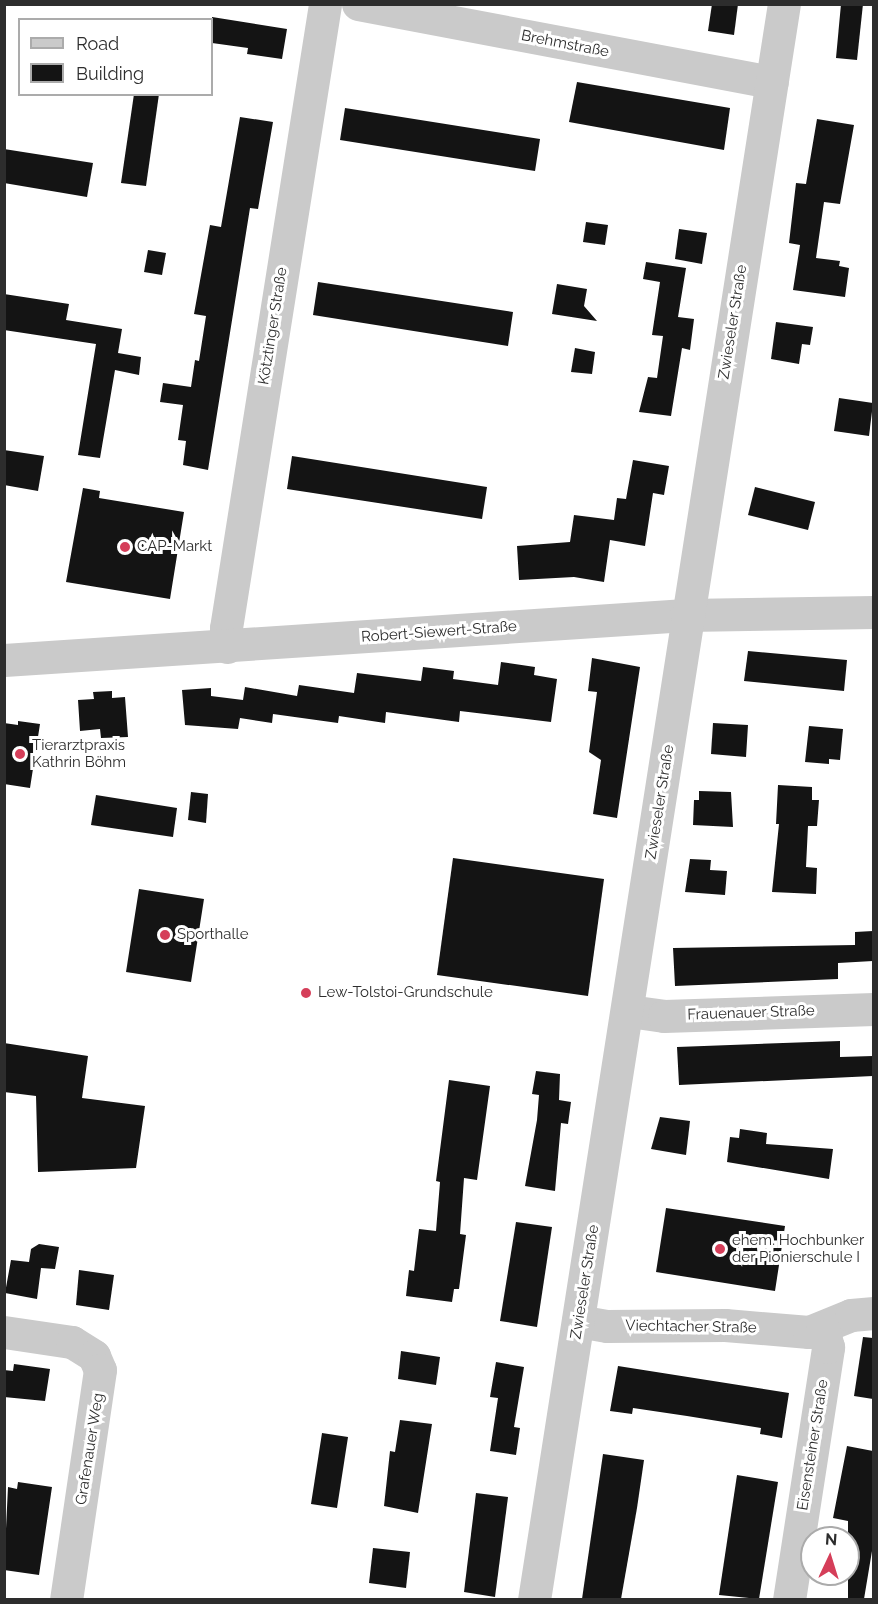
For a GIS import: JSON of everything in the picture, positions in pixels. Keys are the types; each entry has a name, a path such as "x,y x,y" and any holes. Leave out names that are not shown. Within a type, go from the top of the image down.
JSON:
{"street":[{"name":"Kötztinger Straße","path":"227,647 227,617 325,4"},
{"name":"Brehmstraße","path":"358,4 771,82"},
{"name":"Zwieseler Straße","path":"534,1599 629,1011 686,615 784,4"},
{"name":"Robert-Siewert-Straße","path":"4,660 686,615 873,612"},
{"name":"Frauenauer Straße","path":"629,1011 664,1016 873,1009"},
{"name":"Viechtacher Straße","path":"578,1322 607,1326 725,1325 792,1332 823,1328 851,1315 873,1313"},
{"name":"Eisensteiner Straße","path":"789,1599 828,1347 823,1328"},
{"name":"Grafenauer Weg","path":"4,1332 72,1342 94,1356 100,1370 66,1599"}],"building":[{"path":"712,4 738,4 734,35 708,31"},
{"path":"841,4 863,4 857,60 836,58"},
{"path":"212,18 287,29 282,59 247,54 248,48 213,43"},
{"path":"577,82 730,108 724,150 569,122"},
{"path":"134,96 159,96 146,186 121,183"},
{"path":"345,108 540,139 535,171 340,140"},
{"path":"240,117 273,122 258,209 250,208 208,470 183,465 186,441 178,440 183,405 160,402 163,383 191,387 195,360 199,361 206,316 194,314 210,225 221,227"},
{"path":"817,119 854,125 840,204 824,202 816,258 840,261 839,266 849,268 845,297 793,290 800,245 789,243 796,183 806,184"},
{"path":"4,149 93,163 87,197 4,183"},
{"path":"586,222 608,225 605,245 583,242"},
{"path":"679,229 707,233 702,264 675,259"},
{"path":"148,250 166,253 162,275 144,272"},
{"path":"646,262 686,268 678,317 694,319 690,350 682,348 671,416 639,412 648,377 657,378 663,336 652,335 660,282 643,279"},
{"path":"318,282 513,312 508,346 313,315"},
{"path":"557,284 587,289 584,306 597,321 552,314"},
{"path":"4,294 69,304 66,320 122,329 118,353 141,357 139,375 115,370 100,458 78,455 96,344 4,330"},
{"path":"776,322 813,327 810,345 802,344 799,364 771,359"},
{"path":"575,348 595,352 592,374 571,372"},
{"path":"839,398 873,403 869,436 834,431"},
{"path":"4,450 44,456 38,491 4,485"},
{"path":"292,456 487,487 482,519 287,489"},
{"path":"633,460 669,466 664,495 653,493 645,546 610,540 604,582 574,577 519,580 517,546 570,542 574,515 614,520 617,498 626,499"},
{"path":"755,487 815,502 808,530 748,515"},
{"name":"CAP-Markt","path":"83,488 100,491 99,498 184,512 170,599 66,582"},
{"path":"748,651 847,660 844,691 744,681"},
{"path":"592,658 640,667 617,818 593,814 601,760 589,752 597,692 588,691"},
{"path":"501,662 535,667 534,675 557,679 551,722 460,711 459,722 386,712 385,723 339,716 338,723 273,714 272,723 240,718 238,729 185,725 182,690 211,688 211,696 243,700 245,687 297,696 299,685 354,693 357,673 421,681 423,667 454,671 453,679 498,685"},
{"path":"112,691 112,698 125,697 128,737 101,738 100,729 80,731 78,700 94,699 93,692"},
{"name":"Tierarztpraxis Kathrin Böhm","path":"18,721 40,724 30,788 4,784 4,723 18,725"},
{"path":"713,723 748,725 746,757 711,754"},
{"path":"809,726 843,729 840,760 829,759 829,764 805,762"},
{"path":"778,785 812,787 812,800 819,800 817,826 808,826 806,867 817,868 816,894 772,892 779,824 776,824"},
{"path":"699,791 731,792 733,827 693,825 694,800 699,800"},
{"path":"191,792 208,794 206,823 188,820"},
{"path":"96,795 177,808 173,837 91,825"},
{"path":"453,858 604,879 588,996 437,975"},
{"path":"690,859 711,860 710,870 727,871 725,895 685,892"},
{"name":"Sporthalle","path":"139,889 204,899 191,982 126,972"},
{"path":"873,931 873,961 838,963 838,979 675,986 673,948 855,945 855,932"},
{"path":"840,1041 840,1057 873,1056 873,1076 679,1085 677,1047"},
{"path":"4,1043 88,1056 82,1098 145,1106 136,1168 38,1172 36,1096 4,1092"},
{"path":"536,1071 560,1074 559,1100 571,1102 568,1124 561,1123 555,1191 525,1186 537,1120 539,1095 532,1094"},
{"path":"449,1080 490,1086 477,1180 464,1178 460,1234 466,1235 459,1289 454,1289 452,1302 406,1296 409,1270 414,1271 419,1229 436,1231 440,1182 436,1181"},
{"path":"660,1117 690,1121 686,1155 651,1149"},
{"path":"740,1129 767,1133 766,1144 833,1149 829,1179 727,1162 730,1137 739,1138"},
{"name":"ehem. Hochbunker der Pionierschule I","path":"666,1208 785,1226 775,1291 656,1272"},
{"path":"516,1222 552,1227 537,1327 500,1321"},
{"path":"39,1244 59,1247 55,1269 41,1268 37,1299 5,1293 11,1260 29,1262 31,1249"},
{"path":"79,1270 114,1275 109,1310 76,1305"},
{"path":"863,1337 873,1338 873,1399 854,1396"},
{"path":"401,1351 440,1357 436,1385 398,1379"},
{"path":"496,1362 524,1367 514,1427 520,1428 516,1455 490,1451 498,1398 490,1397"},
{"path":"14,1364 50,1369 45,1401 4,1397 4,1370 13,1371"},
{"path":"618,1366 789,1393 782,1438 760,1434 761,1428 687,1416 633,1408 632,1414 610,1411"},
{"path":"400,1420 432,1424 418,1513 384,1506 390,1451 395,1452"},
{"path":"322,1433 348,1437 337,1508 311,1504"},
{"path":"847,1446 873,1451 873,1545 864,1599 848,1599 848,1586 860,1586 860,1526 848,1526 848,1521 833,1518"},
{"path":"603,1454 644,1460 621,1599 582,1599"},
{"path":"737,1475 778,1482 759,1599 719,1595"},
{"path":"18,1482 52,1487 39,1575 4,1570 8,1487 17,1489"},
{"path":"476,1493 508,1497 495,1597 464,1592"},
{"path":"373,1548 410,1552 406,1588 369,1583"}],"place":[{"name":"CAP-Markt","path":"125,547"},
{"name":"Tierarztpraxis Kathrin Böhm","path":"20,754"},
{"name":"Sporthalle","path":"165,935"},
{"name":"Lew-Tolstoi-Grundschule","path":"306,993"},
{"name":"ehem. Hochbunker der Pionierschule I","path":"720,1249"}]}
